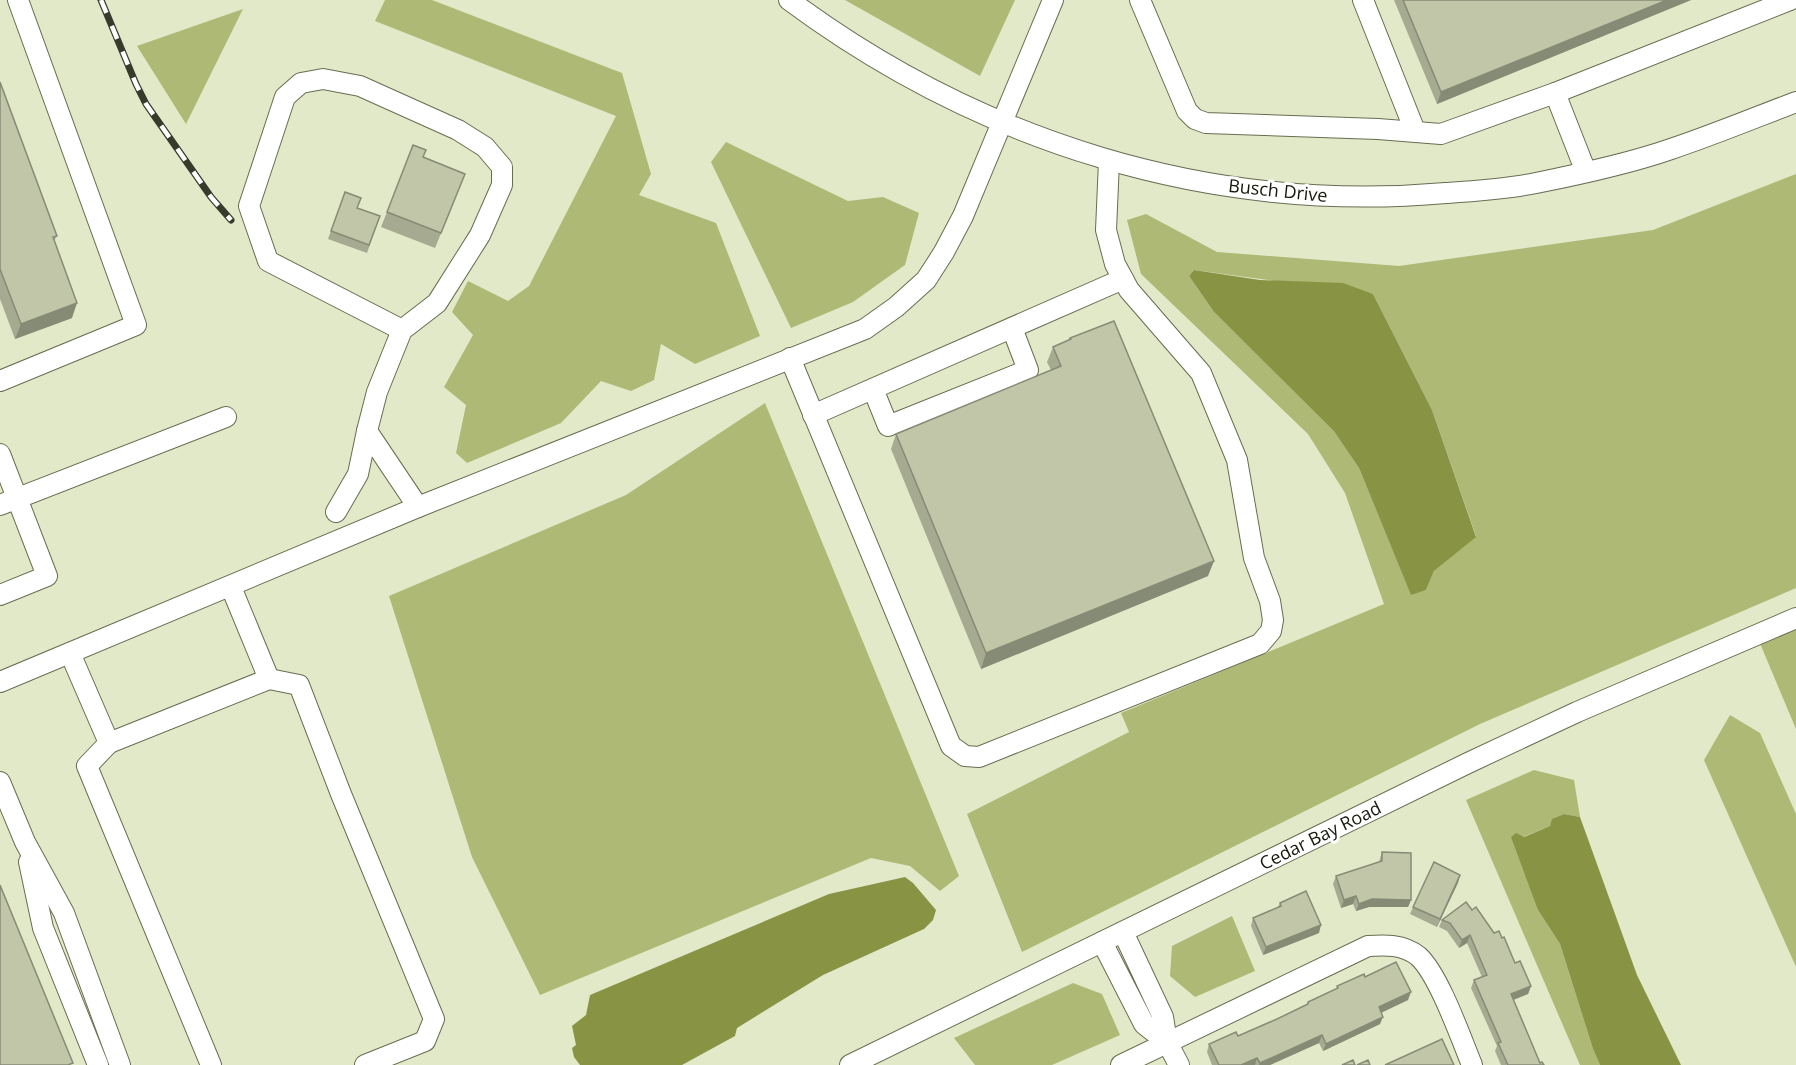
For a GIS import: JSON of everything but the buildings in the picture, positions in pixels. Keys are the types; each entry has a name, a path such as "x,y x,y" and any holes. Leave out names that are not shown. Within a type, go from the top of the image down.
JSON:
{"street":[{"path":"0,381 136,325 18,0"},
{"name":"Busch Drive","path":"789,0 886,65 945,97 1001,123 1109,161 1197,180 1300,194 1408,196 1534,184 1671,149 1796,102"},
{"path":"0,682 418,507 865,329 896,307 926,280 944,252 963,216 1053,0"},
{"path":"1140,0 1187,111 1195,119 1206,123 1441,134 1555,93 1790,0"},
{"path":"1364,0 1415,131"},
{"path":"336,512 358,474 377,392 402,330 436,303 480,235 502,185 502,167 485,147 458,130 360,86 323,79 301,82 285,97 249,206 268,261 402,330"},
{"path":"1555,93 1586,172"},
{"path":"790,358 951,746 965,756 979,757 1260,644 1271,631 1273,620 1270,601 1254,558 1237,460 1201,373 1148,312 1115,264 1106,230 1109,161"},
{"path":"813,415 1124,279"},
{"path":"873,389 888,426 1028,370 1012,328"},
{"path":"9,502 226,417"},
{"path":"367,431 418,507"},
{"path":"0,454 9,502 47,576 0,595"},
{"path":"231,587 269,679"},
{"name":"Cedar Bay Road","path":"850,1065 1567,717 1796,618"},
{"path":"70,653 109,743"},
{"path":"212,1065 87,766 109,743 269,679 299,685 341,794 434,1018 425,1041 365,1065"},
{"path":"0,782 25,842 64,913 120,1065"},
{"path":"25,842 43,928 98,1065"},
{"path":"1123,932 1163,1017 1167,1042 1179,1065"},
{"path":"1102,942 1144,1024 1167,1042"},
{"path":"1121,1065 1368,946 1389,945 1405,949 1418,956 1433,973 1473,1065"}],"shaded area":[{"path":"385,0 432,0 622,73 651,174 639,195 716,223 760,336 695,364 661,344 654,380 631,391 601,381 561,423 467,463 456,453 466,405 444,387 473,335 452,312 468,281 508,301 529,286 616,116 375,21"},
{"path":"845,0 1015,0 980,76"},
{"path":"243,9 186,124 137,46"},
{"path":"726,142 848,201 883,197 919,213 905,265 853,302 791,328 711,162"},
{"path":"1796,174 1796,588 1480,724 1022,952 967,814 1129,732 1121,713 1384,604 1345,493 1308,434 1141,274 1127,220 1146,214 1217,252 1399,266 1653,230","holes":["1194,270 1373,294 1432,410 1476,536 1434,571 1426,590 1411,594 1359,468 1334,430 1214,312 1189,276"]},
{"path":"1194,270 1260,280 1343,283 1373,294 1432,410 1476,537 1434,571 1426,590 1411,595 1359,468 1334,431 1214,312 1189,276"},
{"path":"765,403 959,876 940,891 910,866 871,858 540,995 472,857 389,596 626,495"},
{"path":"1796,626 1796,729 1759,641"},
{"path":"1730,715 1760,733 1796,814 1796,967 1704,760"},
{"path":"1534,770 1574,780 1580,817 1564,814 1553,819 1550,826 1523,837 1538,910 1560,944 1600,1065 1580,1065 1466,800"},
{"path":"1564,814 1580,817 1637,975 1681,1065 1600,1065 1560,944 1538,910 1511,837 1516,833 1524,837 1550,826 1552,819"},
{"path":"905,877 936,910 933,920 924,929 823,975 737,1028 735,1036 682,1065 580,1065 574,1057 572,1048 576,1045 572,1026 586,1015 590,995 829,894"},
{"path":"1232,916 1255,971 1195,997 1170,976 1172,946"},
{"path":"1073,983 1102,994 1120,1035 1052,1065 975,1065 954,1038"}],"railway":[{"path":"101,0 146,104 211,197 231,220"}]}
